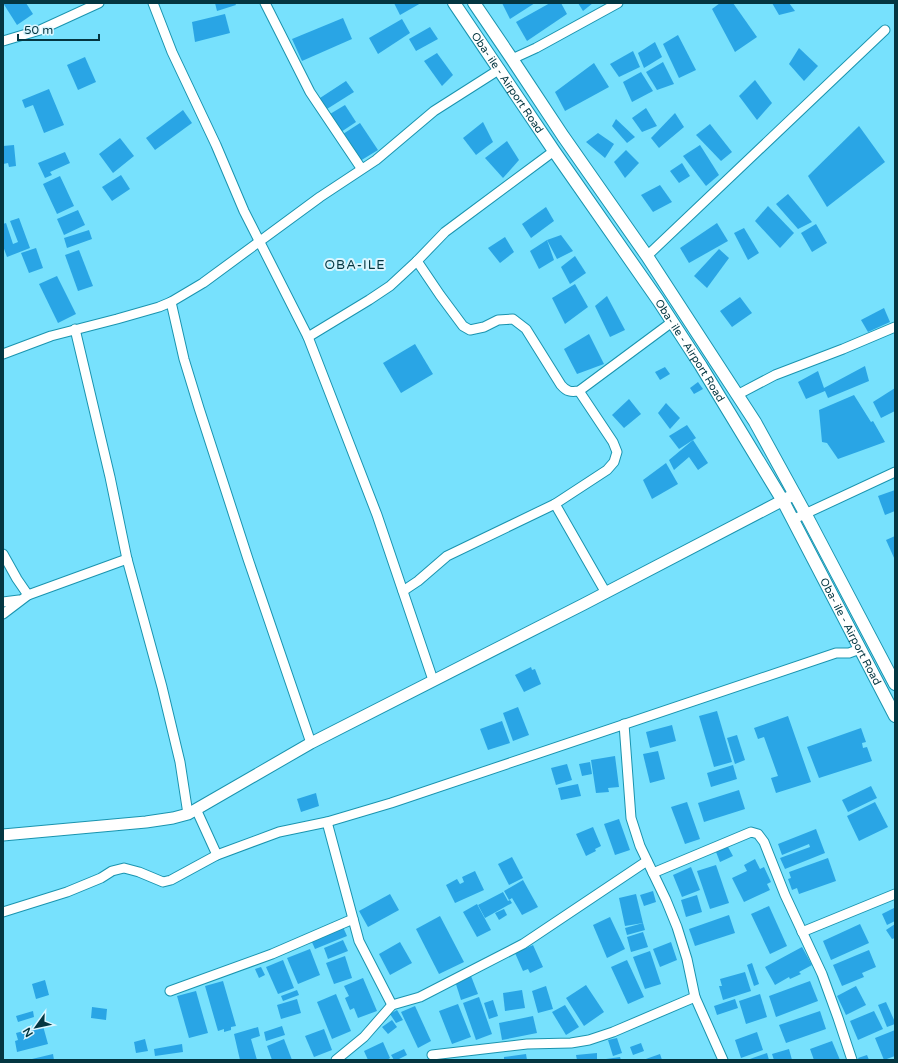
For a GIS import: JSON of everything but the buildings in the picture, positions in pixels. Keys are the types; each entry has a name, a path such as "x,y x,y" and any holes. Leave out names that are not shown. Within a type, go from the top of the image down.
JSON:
{"main road":[{"name":"Oba- ile - Airport Road","path":"454,3 672,322 741,431 783,501 895,716"},
{"name":"Oba- ile - Airport Road","path":"474,3 563,136 647,256 755,422 893,676"},
{"path":"741,431 755,422"}],"street":[{"path":"3,41 40,30 99,3"},
{"path":"153,3 172,52 216,145 244,211 308,337 377,515 433,680"},
{"path":"265,3 310,92 361,168"},
{"path":"512,59 536,48 618,3"},
{"path":"647,256 885,30"},
{"path":"3,354 51,336 117,319 171,302 203,283 361,168 376,160 434,111 500,69"},
{"path":"308,337 390,286 445,232 554,151"},
{"path":"417,261 463,326 470,330 484,327 498,320 514,319 526,329 565,389 570,392 579,391 672,322"},
{"path":"171,302 184,358 199,408 248,559 311,743"},
{"path":"737,395 775,375 843,349 895,326"},
{"path":"75,329 110,477 127,559 162,687 192,811 217,855"},
{"path":"403,592 447,556 555,504 607,470 614,462 617,452 613,442 579,391"},
{"path":"792,520 895,472"},
{"path":"3,835 146,822 173,818 192,811 311,743 606,593 795,494"},
{"path":"555,504 606,593"},
{"path":"3,554 28,595"},
{"path":"3,614 19,600 28,595 127,559"},
{"path":"3,602 19,600"},
{"path":"3,912 67,892 101,878 112,871 124,868 139,872 163,882 171,880 217,855 279,832 327,822 391,803 836,653 849,653 860,649"},
{"path":"624,724 632,818 640,846 654,873 677,927 687,959 695,997 723,1060"},
{"path":"327,822 359,941 392,1005"},
{"path":"654,873 751,832 758,834 764,842 785,895 822,974 852,1060"},
{"path":"336,1060 364,1036 392,1005 420,997 523,944 647,861"},
{"path":"802,932 895,894"},
{"path":"170,991 272,954 353,918"},
{"path":"432,1055 527,1044 571,1043 589,1040 613,1032 695,997"}],"district":[{"name":"OBA-ILE","path":"355,264"}]}
